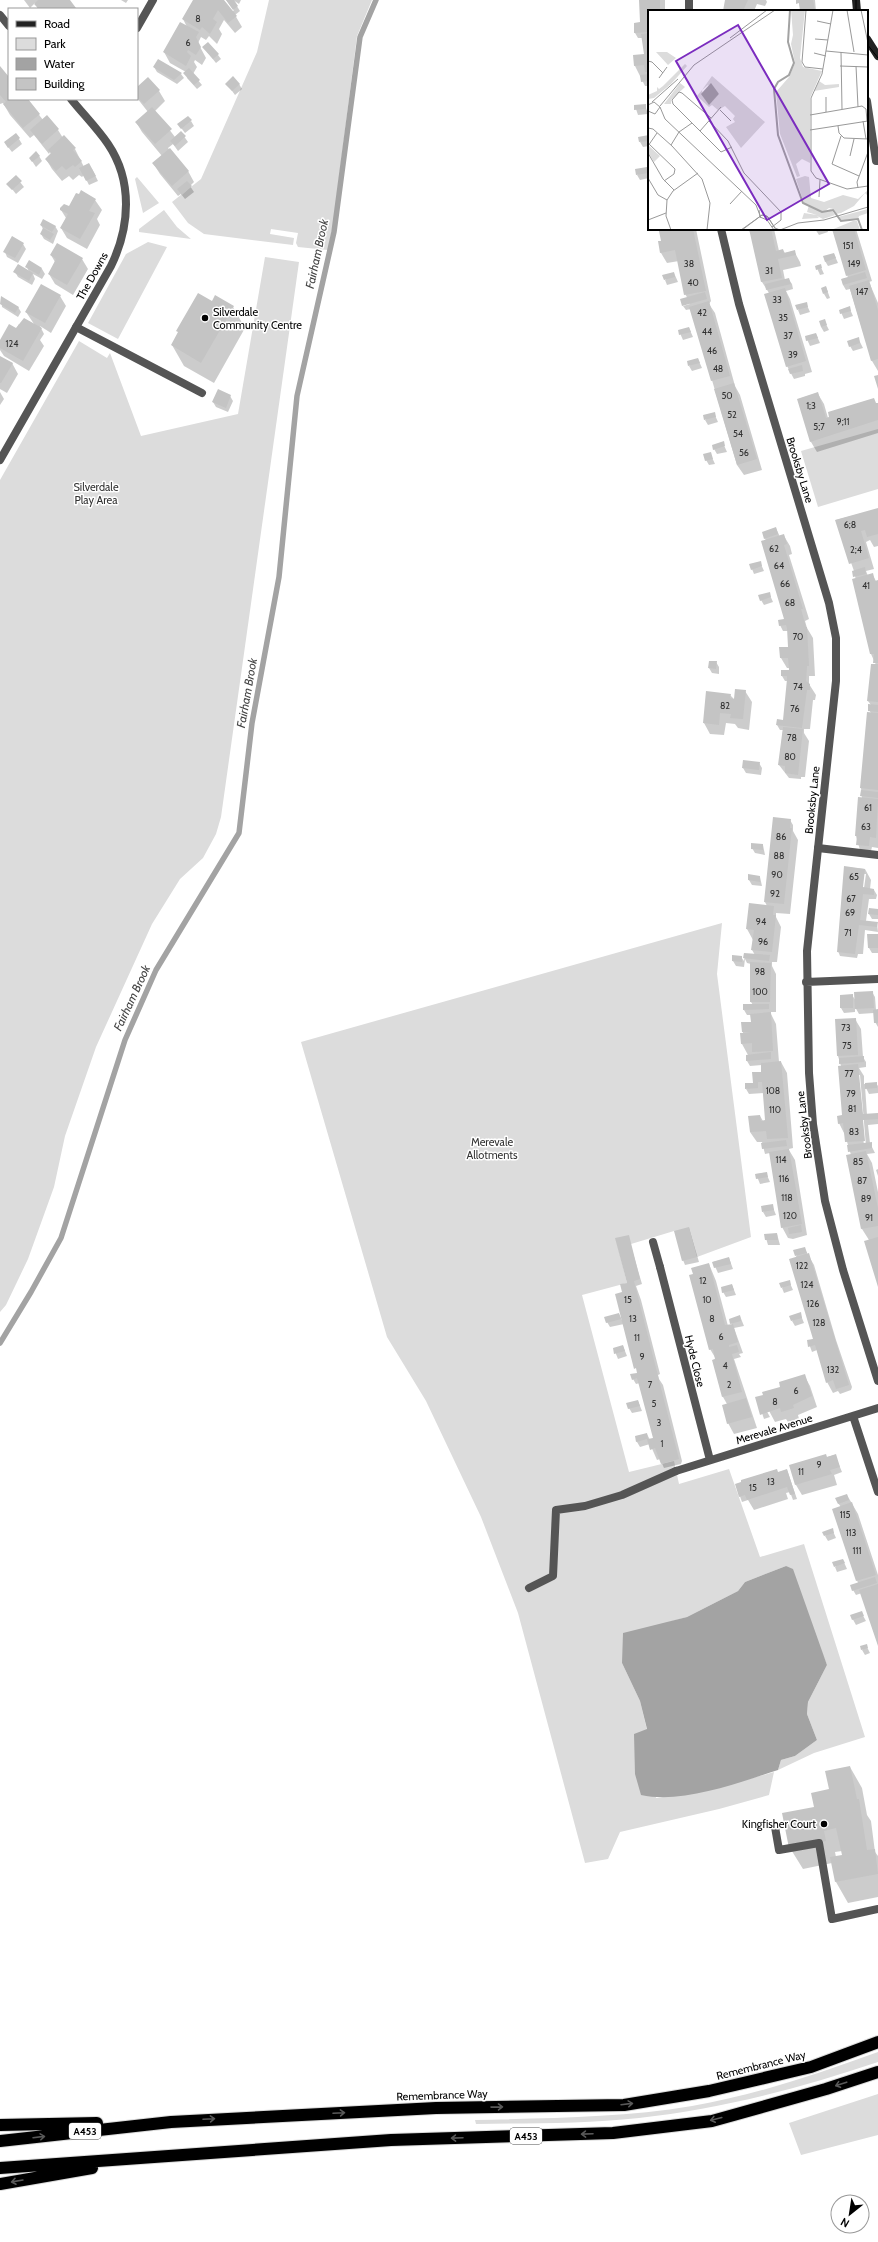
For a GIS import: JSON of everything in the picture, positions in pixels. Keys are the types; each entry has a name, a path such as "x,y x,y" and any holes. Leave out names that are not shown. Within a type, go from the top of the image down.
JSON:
{"highway":[{"name":"Remembrance Way","path":"0,2141 170,2122 436,2108 624,2104 709,2091 811,2067 878,2042"},
{"name":"A453","path":"0,2168 391,2140 613,2133 712,2120 826,2089 878,2072"},
{"path":"0,2125 170,2122"},
{"path":"0,2184 166,2156"}],"street":[{"path":"138,26 153,0"},
{"path":"856,0 857,10"},
{"path":"0,15 8,25"},
{"path":"868,41 878,56"},
{"name":"The Downs","path":"0,460 119,250 125,226 125,187 116,157 108,144 74,100"},
{"path":"868,108 876,161 878,161"},
{"name":"Brooksby Lane","path":"721,230 739,304 829,602 836,638 836,681 807,951 806,982 812,1110 825,1201 843,1270 878,1381"},
{"path":"76,327 202,393"},
{"path":"818,848 878,855"},
{"path":"806,982 878,979"},
{"name":"Hyde Close","path":"653,1242 710,1460"},
{"name":"Merevale Avenue","path":"529,1588 553,1576 556,1510 585,1506 622,1495 676,1471 878,1408"},
{"path":"853,1416 878,1492"},
{"path":"775,1827 779,1850 819,1843 832,1919 878,1909"}],"green space":[{"path":"269,0 372,0 357,36 333,225 328,250 298,247 296,243 298,233 271,229 270,234 294,238 293,245 204,234 188,223 172,202 201,179 257,52"},
{"path":"137,177 159,203 143,213 135,179"},
{"path":"164,210 177,227 191,239 139,232 139,229"},
{"path":"148,242 167,247 118,339 88,323 126,254"},
{"name":"Silverdale Play Area","path":"265,257 299,262 221,817 216,834 203,858 180,879 152,924 96,1047 65,1136 54,1187 28,1259 6,1305 0,1312 0,480 79,341 107,358 110,353 141,436 238,414"},
{"path":"878,429 878,489 818,507 801,451"},
{"name":"Merevale Allotments","path":"722,923 717,974 751,1237 697,1257 674,1231 631,1244 616,1239 627,1283 582,1295 629,1472 674,1461 679,1484 729,1469 760,1557 804,1544 865,1737 814,1753 778,1770 781,1760 795,1756 817,1740 807,1714 808,1702 827,1665 786,1566 745,1582 738,1591 687,1617 669,1622 622,1663 640,1701 647,1730 656,1798 701,1791 774,1772 769,1795 719,1809 620,1832 608,1859 585,1863 518,1613 481,1517 426,1401 387,1337 301,1042"},
{"path":"878,2052 878,2062 849,2072 790,2089 700,2109 639,2118 558,2123 476,2124 475,2120 611,2115 692,2106 763,2090"},
{"path":"878,2094 878,2135 801,2155 789,2123"}],"water":[{"path":"786,1566 793,1569 827,1665 808,1702 807,1714 817,1740 795,1756 781,1760 778,1770 745,1781 710,1791 674,1797 641,1795 635,1774 634,1734 647,1729 640,1701 622,1663 623,1633 687,1617 738,1591 745,1582"}],"building":[{"path":"38,0 70,0 76,8 38,8 34,4"},
{"path":"193,0 224,0 237,16 228,23 218,10 213,19 217,22 210,34 202,27 200,30 182,19"},
{"path":"226,0 234,0 238,6 233,10"},
{"path":"639,0 660,0 660,10 648,10 648,32 634,33 634,23 640,22"},
{"path":"725,0 748,0 743,10 723,10"},
{"path":"796,0 813,0 815,10 800,10 799,3 796,4"},
{"path":"180,22 199,32 196,37 201,47 196,55 188,50 187,52 191,56 186,66 163,52"},
{"path":"648,33 648,72 645,72 644,65 634,66 633,55 644,54 641,34"},
{"path":"208,42 219,54 213,59 202,47"},
{"path":"158,59 182,73 174,80 153,67"},
{"path":"0,66 8,76 8,100 29,100 40,114 23,128 3,104 6,102 0,95"},
{"path":"189,68 200,80 194,85 183,73"},
{"path":"648,74 648,81 641,82 640,75"},
{"path":"233,76 240,84 232,91 225,84"},
{"path":"148,77 160,90 144,104 138,98 138,86"},
{"path":"646,104 646,109 634,110 634,105"},
{"path":"152,107 172,129 155,144 135,122"},
{"path":"47,115 59,129 42,144 30,130"},
{"path":"188,116 192,120 181,129 177,124"},
{"path":"181,131 186,136 175,146 170,141"},
{"path":"16,133 20,138 8,148 4,142"},
{"path":"64,135 76,148 73,150 82,161 75,167 73,165 66,170 62,166 56,171 45,159 51,153 48,150"},
{"path":"648,135 648,141 639,142 638,137"},
{"path":"170,148 189,171 172,186 152,163"},
{"path":"36,151 40,156 32,162 29,158"},
{"path":"89,163 96,176 86,181 79,168"},
{"path":"647,167 648,173 636,175 635,169"},
{"path":"16,175 22,181 12,190 6,184"},
{"path":"187,181 192,186 182,195 177,189"},
{"path":"81,190 96,199 89,211 95,213 80,239 60,228 68,214 60,210 60,208 64,204 69,206 76,193 79,194"},
{"path":"43,219 56,226 52,232 40,225"},
{"path":"43,228 54,234 50,240 40,234"},
{"path":"693,230 706,291 684,295 675,250 660,253 658,241 661,241 659,231"},
{"path":"749,230 771,230 776,251 783,249 784,253 795,250 796,255 778,259 782,278 761,282"},
{"path":"832,230 854,230 866,270 846,276"},
{"path":"12,236 24,243 15,258 3,252"},
{"path":"57,243 83,258 67,285 48,274 56,259 50,255"},
{"path":"834,253 836,258 825,262 823,256"},
{"path":"29,260 42,268 39,275 25,267"},
{"path":"18,264 33,273 29,281 13,272"},
{"path":"821,264 822,268 816,270 815,266"},
{"path":"674,272 675,277 664,280 662,275"},
{"path":"865,272 867,278 843,285 841,279"},
{"path":"789,278 791,284 766,290 765,284"},
{"path":"869,280 878,310 878,359 871,361 849,286"},
{"path":"41,284 61,295 45,323 25,312"},
{"path":"826,286 828,292 823,294 821,288"},
{"path":"785,288 806,361 786,367 764,294"},
{"path":"705,292 707,299 682,306 680,299"},
{"name":"Silverdale Community Centre","path":"198,293 212,301 215,295 234,306 201,363 171,345 178,332 176,331"},
{"path":"1,296 19,307 15,313 0,304"},
{"path":"709,301 730,376 711,381 689,307"},
{"path":"807,302 808,307 797,310 795,305"},
{"path":"850,306 851,311 840,314 839,310"},
{"path":"24,318 42,328 23,361 0,348 0,340 9,324 16,328"},
{"path":"825,319 827,325 821,327 819,321"},
{"path":"689,327 691,332 679,335 678,330"},
{"path":"816,333 818,338 806,341 805,336"},
{"path":"859,337 860,343 849,347 847,341"},
{"path":"0,356 13,363 1,383 0,383"},
{"path":"698,358 700,363 688,366 687,361"},
{"path":"802,365 803,371 790,374 788,369"},
{"path":"878,375 878,389 874,376"},
{"path":"734,383 757,459 737,465 714,389"},
{"path":"218,389 231,395 226,408 212,402"},
{"path":"818,392 826,418 829,417 828,412 874,398 876,403 878,403 878,420 810,442 797,399"},
{"path":"715,412 716,417 704,420 703,415"},
{"path":"724,441 725,446 713,450 712,445"},
{"path":"711,452 713,459 705,461 703,454"},
{"path":"878,508 878,534 867,537 865,530 861,531 869,558 849,564 835,520"},
{"path":"776,527 778,534 764,539 762,532"},
{"path":"784,534 787,544 784,545 807,627 809,666 807,666 806,681 810,684 810,690 807,690 802,728 776,725 777,719 783,720 787,679 787,676 781,676 781,670 789,670 788,658 780,658 779,647 788,647 787,628 786,625 779,626 778,620 784,619 761,541"},
{"path":"761,561 762,566 751,570 749,564"},
{"path":"865,567 866,574 853,577 852,571"},
{"path":"873,573 875,581 878,580 878,663 873,663 874,654 870,654 852,579"},
{"path":"770,592 771,597 760,601 758,595"},
{"path":"709,661 717,661 716,669 708,668"},
{"path":"871,664 878,664 878,702 867,701"},
{"path":"735,689 746,690 743,719 730,718 731,714 720,713 719,725 703,723 706,691 731,694 730,698 734,699"},
{"path":"868,704 878,705 878,712 868,711"},
{"path":"867,712 878,713 878,790 860,788"},
{"path":"783,727 803,729 798,775 785,773 785,766 778,765"},
{"path":"743,760 760,762 759,770 742,768"},
{"path":"861,790 878,792 878,798 860,796"},
{"path":"858,797 878,799 876,838 870,837 869,846 856,845 857,836 855,836"},
{"path":"773,817 791,819 790,828 792,828 784,904 764,902"},
{"path":"751,843 763,844 763,850 751,849"},
{"path":"844,866 865,869 863,887 874,889 874,895 863,894 860,920 878,922 877,927 859,925 855,954 837,952"},
{"path":"748,874 760,876 760,882 748,880"},
{"path":"749,903 774,906 773,915 776,915 772,952 751,950 754,930 746,929"},
{"path":"869,908 878,909 878,915 868,914"},
{"path":"867,934 878,934 878,948 868,948"},
{"path":"744,953 770,955 769,961 743,958"},
{"path":"732,955 742,956 742,962 732,961"},
{"path":"750,962 771,963 770,1002 750,1002"},
{"path":"873,991 874,1008 855,1009 854,992"},
{"path":"853,994 853,1008 840,1008 840,995"},
{"path":"743,1004 769,1004 769,1009 743,1010"},
{"path":"878,1009 878,1023 874,1023 873,1010"},
{"path":"771,1012 773,1051 752,1052 752,1043 741,1044 740,1033 751,1033 742,1032 741,1022 751,1022 750,1014"},
{"path":"856,1018 858,1055 837,1056 835,1019"},
{"path":"771,1052 771,1059 746,1061 746,1055"},
{"path":"864,1056 864,1062 839,1064 839,1058"},
{"path":"781,1061 788,1138 767,1139 766,1131 750,1132 748,1116 760,1115 761,1121 765,1120 762,1082 758,1082 758,1088 745,1089 745,1083 753,1083 752,1072 761,1072 761,1063"},
{"path":"858,1064 863,1114 878,1113 878,1119 863,1120 865,1141 845,1142 843,1123 838,1124 837,1116 842,1115 838,1066"},
{"path":"877,1082 877,1088 865,1089 865,1083"},
{"path":"786,1140 787,1146 762,1149 761,1143"},
{"path":"872,1142 872,1148 848,1152 847,1145"},
{"path":"789,1149 802,1224 781,1228 769,1152"},
{"path":"866,1151 878,1208 878,1226 861,1229 846,1155"},
{"path":"767,1172 768,1177 756,1179 755,1174"},
{"path":"773,1204 774,1210 762,1212 761,1206"},
{"path":"801,1225 802,1232 789,1234 788,1228"},
{"path":"689,1227 697,1257 682,1261 674,1231"},
{"path":"777,1233 778,1240 765,1240 764,1234"},
{"path":"629,1235 640,1279 634,1281 679,1459 661,1464 655,1448 650,1450 647,1439 636,1442 635,1436 647,1433 648,1439 653,1438 637,1378 632,1380 630,1374 637,1373 636,1368 634,1369 615,1294 622,1292 620,1284 627,1283 615,1238"},
{"path":"878,1237 878,1287 864,1241"},
{"path":"805,1247 807,1253 795,1256 793,1250"},
{"path":"809,1253 849,1385 836,1389 833,1380 826,1383 815,1345 808,1347 807,1340 813,1339 789,1259"},
{"path":"729,1257 731,1264 714,1268 712,1262"},
{"path":"709,1263 725,1325 733,1324 738,1342 729,1345 729,1347 737,1345 739,1352 732,1354 742,1392 722,1397 712,1360 715,1359 713,1349 709,1350 689,1275 693,1274 691,1268"},
{"path":"790,1280 791,1285 781,1288 779,1283"},
{"path":"732,1284 734,1290 722,1293 721,1287"},
{"path":"801,1312 802,1318 791,1321 789,1316"},
{"path":"619,1313 621,1319 606,1323 604,1317"},
{"path":"740,1315 741,1321 730,1324 729,1319"},
{"path":"623,1345 625,1351 614,1354 613,1348"},
{"path":"805,1374 812,1396 793,1405 794,1408 781,1412 780,1408 760,1415 755,1397 763,1395 762,1392 780,1387 779,1382"},
{"path":"746,1398 752,1417 727,1424 722,1405"},
{"path":"638,1400 640,1406 628,1409 626,1403"},
{"path":"826,1454 827,1457 836,1454 840,1467 830,1470 832,1474 795,1485 789,1465"},
{"path":"777,1469 778,1472 787,1469 795,1494 790,1495 787,1487 747,1500 745,1495 739,1497 735,1484 741,1482 741,1480"},
{"path":"847,1494 849,1500 838,1504 835,1498"},
{"path":"852,1502 876,1575 856,1581 832,1509"},
{"path":"833,1528 834,1533 824,1536 822,1532"},
{"path":"843,1559 845,1563 834,1567 832,1562"},
{"path":"875,1577 877,1583 852,1591 850,1585"},
{"path":"878,1584 878,1646 859,1590"},
{"path":"862,1611 864,1616 852,1620 850,1615"},
{"path":"867,1644 868,1648 861,1650 860,1646"},
{"name":"Kingfisher Court","path":"850,1766 857,1799 859,1799 867,1850 875,1849 878,1874 835,1882 830,1857 842,1855 836,1828 824,1831 826,1841 789,1848 782,1813 814,1807 811,1793 829,1789 825,1771"}],"waterway":[{"name":"Fairham Brook","path":"0,1343 61,1238 125,1040 156,970 239,833 252,723 279,577 297,396 334,232 360,37 376,0"}],"tram line":[{"path":"856,0 856,10"},
{"path":"868,45 878,58"}],"place":[{"name":"Silverdale Community Centre","path":"205,318"},
{"name":"Kingfisher Court","path":"824,1824"}]}
